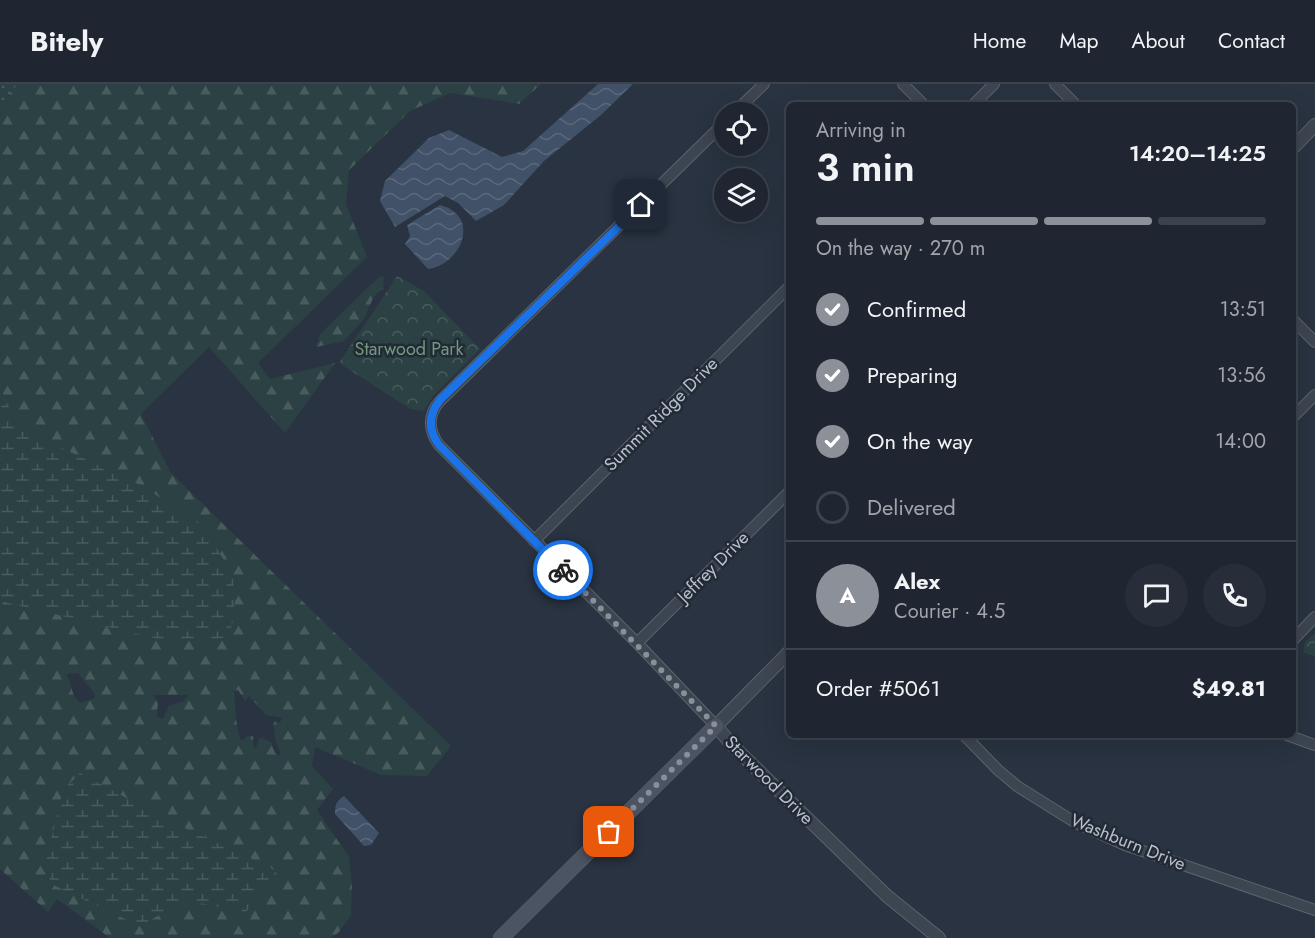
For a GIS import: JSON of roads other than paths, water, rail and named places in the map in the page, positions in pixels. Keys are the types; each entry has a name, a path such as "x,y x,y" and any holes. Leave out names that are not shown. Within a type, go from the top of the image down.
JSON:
{"main road":[{"path":"502,938 716,726"}],"street":[{"path":"745,102 764,84"},
{"path":"903,84 921,102"},
{"path":"976,102 994,84"},
{"path":"1055,84 1074,102"},
{"path":"1296,145 1315,126"},
{"name":"Starwood Drive","path":"714,133 435,407 431,415 431,429 439,445 637,643 734,746 887,896 939,938"},
{"name":"Summit Ridge Drive","path":"534,541 786,290"},
{"path":"1296,323 1315,342"},
{"path":"1296,414 1315,395"},
{"name":"Jeffrey Drive","path":"637,643 786,495"},
{"path":"1296,637 1315,617"},
{"path":"716,726 786,655"},
{"name":"Washburn Drive","path":"972,738 998,770 1017,786 1059,814 1089,830 1125,845 1315,910"},
{"path":"1295,738 1315,745"}],"water":[{"path":"598,84 633,84 601,115 544,161 504,205 476,221 458,203 445,196 395,227 380,201 385,181 429,138 449,130 502,157 523,151"},
{"path":"440,205 453,211 460,219 463,229 462,240 450,259 440,266 428,269 405,244 410,236 407,225"},
{"path":"344,796 379,833 371,845 364,846 335,814 336,804"}],"park label":[{"name":"Starwood Park","path":"409,349"}]}
